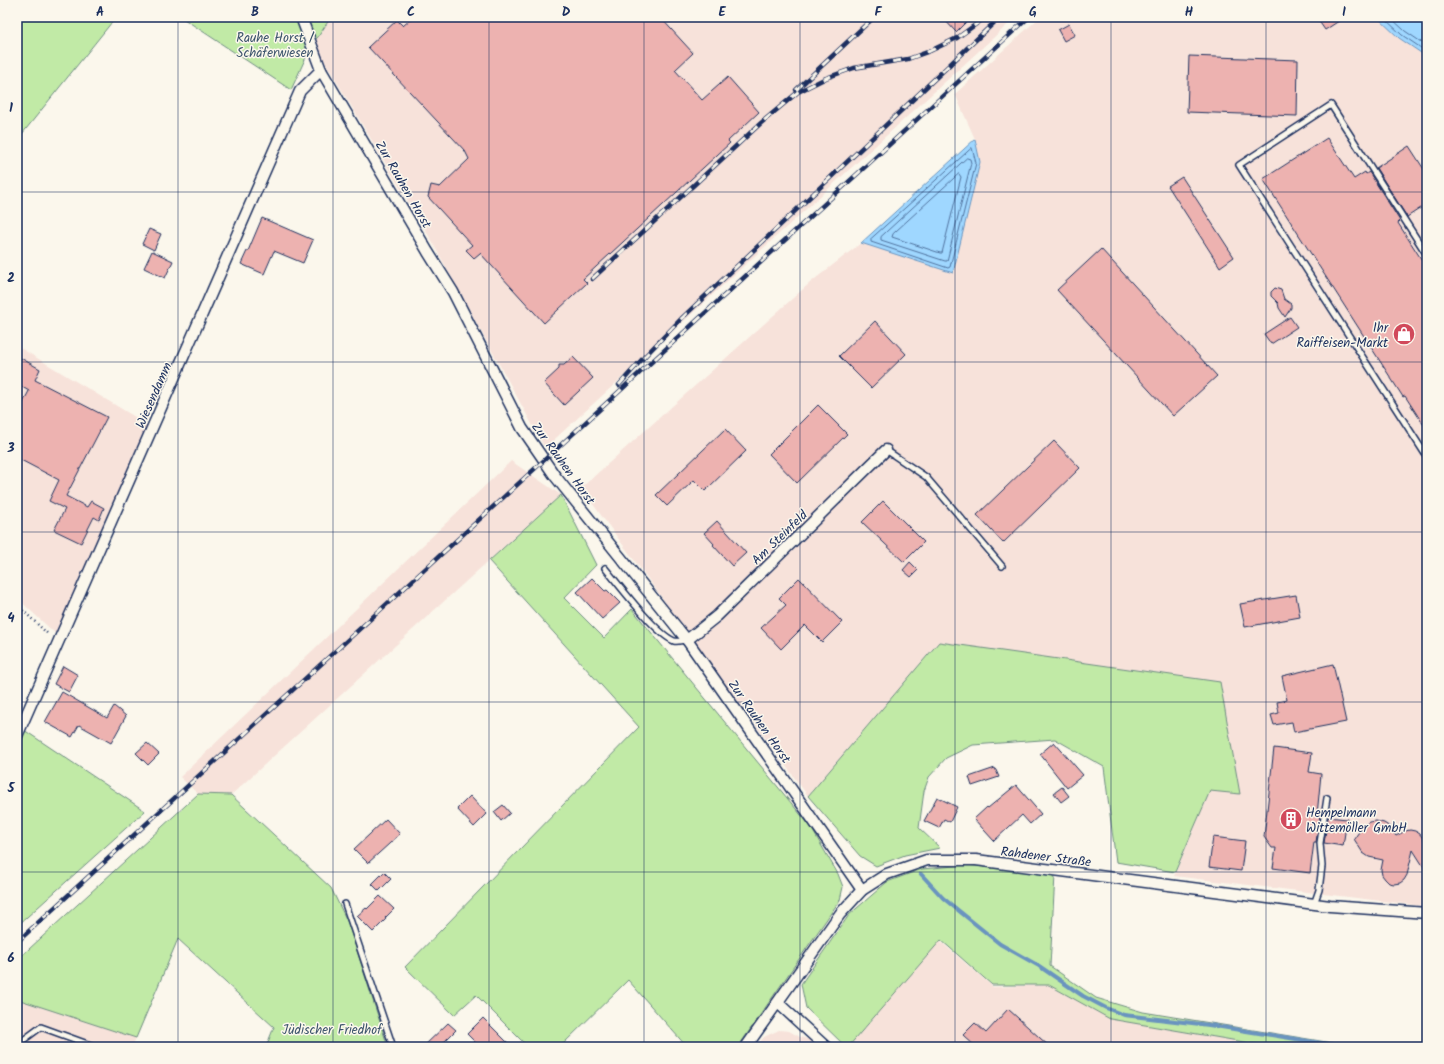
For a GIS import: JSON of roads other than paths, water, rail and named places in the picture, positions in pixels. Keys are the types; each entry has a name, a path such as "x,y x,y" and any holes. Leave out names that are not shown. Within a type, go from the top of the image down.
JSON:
{"street":[{"name":"Zur Rauhen Horst","path":"301,17 321,70 453,292 522,428 556,476 687,640 862,890"},
{"name":"Wiesendamm","path":"17,736 300,91 321,70"},
{"name":"Am Steinfeld","path":"687,640 717,616 886,450"},
{"name":"Rahdener Straße","path":"746,1047 840,914 862,890 887,874 926,860 976,860 1314,904 1427,913"},
{"path":"778,1003 826,1047"}],"lane":[{"path":"1427,255 1331,105 1239,165 1427,457"},
{"path":"886,450 926,477 1002,566"},
{"path":"605,568 647,617 666,636 676,642 687,640"},
{"path":"1314,904 1319,890 1322,866 1320,843 1327,798"},
{"path":"345,904 393,1047"},
{"path":"19,1047 22,1040 41,1027 96,1047"}],"water":[{"path":"1377,17 1427,17 1427,57 1399,38"},
{"path":"975,139 980,162 953,273 861,243"}],"waterway":[{"path":"921,874 943,898 1000,944 1039,966 1083,996 1106,1008 1124,1015 1209,1025 1345,1047"}],"railway":[{"path":"796,90 874,17"},
{"path":"592,279 761,123 798,92 826,78 854,68 908,59 930,51 957,38 986,17"},
{"path":"619,385 681,319 1000,17"},
{"path":"17,942 1029,17"}],"place":[{"name":"Ihr Raiffeisen-Markt","path":"1404,334"},
{"name":"Hempelmann Wittemöller GmbH","path":"1291,819"}],"park label":[{"name":"Rauhe Horst / Schäferwiesen","path":"275,44"},
{"name":"Jüdischer Friedhof","path":"332,1029"}]}
